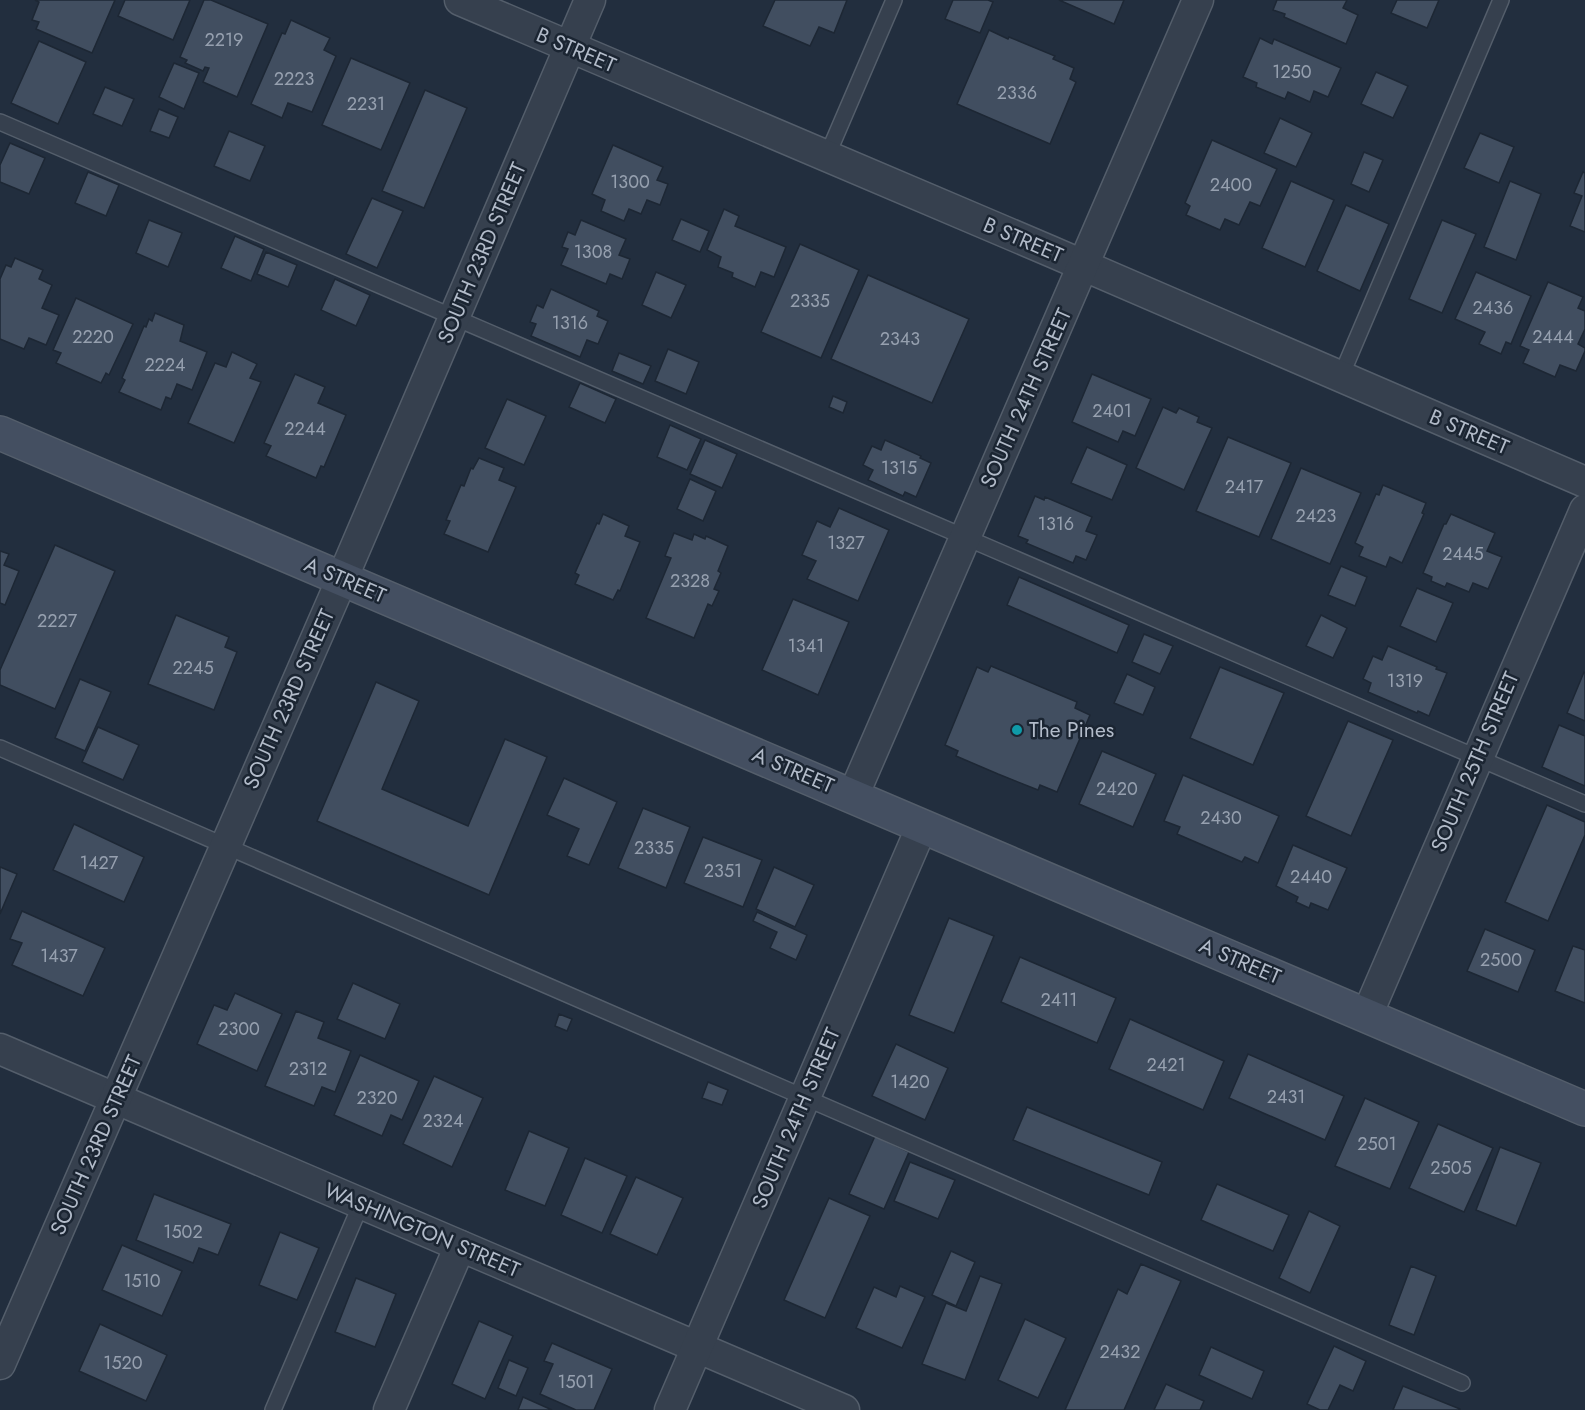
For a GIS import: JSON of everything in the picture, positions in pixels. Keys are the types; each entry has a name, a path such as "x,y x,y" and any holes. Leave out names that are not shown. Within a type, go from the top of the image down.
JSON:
{"main road":[{"name":"A STREET","path":"0,433 1585,1109"}],"street":[{"name":"B STREET","path":"460,0 1585,482"},
{"name":"SOUTH 23RD STREET","path":"0,1364 342,579 590,0"},
{"name":"SOUTH 24TH STREET","path":"853,796 1198,0"},
{"name":"SOUTH 25TH STREET","path":"1367,1015 1585,510"},
{"name":"SOUTH 24TH STREET","path":"670,1410 922,826"},
{"name":"WASHINGTON STREET","path":"0,1049 844,1410"},
{"path":"389,1410 460,1246"}],"lane":[{"path":"827,156 894,0"},
{"path":"1341,376 1501,0"},
{"path":"0,122 1585,804"},
{"path":"0,748 1462,1383"},
{"path":"273,1410 361,1204"}],"building":[{"path":"35,0 115,0 92,53 36,29 39,22 32,20 39,2"},
{"path":"125,0 190,0 173,40 118,16"},
{"path":"204,0 211,0 268,24 237,97 203,82 209,68 205,67 203,71 185,63 187,60 180,57"},
{"path":"775,0 847,0 834,33 819,27 810,46 763,26"},
{"path":"953,0 993,2 980,33 945,19"},
{"path":"1059,0 1124,0 1114,24"},
{"path":"1277,0 1347,0 1343,8 1358,15 1346,44 1273,10"},
{"path":"1397,0 1439,0 1427,28 1391,13"},
{"path":"291,20 330,38 324,50 336,56 312,112 288,103 282,118 251,104 282,33 285,34"},
{"path":"989,30 1055,56 1053,59 1074,68 1070,79 1076,82 1050,144 957,104"},
{"path":"1260,38 1272,44 1274,39 1341,68 1328,97 1314,91 1310,102 1288,92 1285,99 1256,87 1257,83 1243,77"},
{"path":"39,41 86,62 58,124 11,103"},
{"path":"351,58 410,83 381,150 322,125"},
{"path":"174,63 199,73 184,109 159,97"},
{"path":"1376,72 1408,86 1393,118 1361,104"},
{"path":"105,87 134,99 122,126 93,114"},
{"path":"425,90 467,108 424,208 382,191"},
{"path":"159,109 178,117 169,138 150,131"},
{"path":"1280,118 1312,133 1296,167 1264,153"},
{"path":"229,131 265,146 250,181 214,166"},
{"path":"1480,133 1514,147 1499,183 1464,168"},
{"path":"1212,140 1277,169 1260,206 1250,202 1239,225 1225,219 1220,230 1186,215 1190,206 1185,203"},
{"path":"10,143 45,158 29,194 0,182 0,165"},
{"path":"613,145 663,167 657,180 668,184 660,205 647,200 641,214 629,209 624,221 601,211 605,200 592,194"},
{"path":"1364,152 1383,160 1369,192 1351,184"},
{"path":"88,172 119,185 106,216 75,203"},
{"path":"1583,172 1585,173 1585,232 1570,226 1582,196 1574,193"},
{"path":"1291,181 1334,200 1305,267 1262,248"},
{"path":"1510,181 1541,194 1516,260 1484,247"},
{"path":"372,198 403,211 377,268 346,254"},
{"path":"1346,205 1389,224 1360,291 1317,271"},
{"path":"724,209 739,216 735,226 786,247 774,277 761,272 755,287 732,277 733,273 718,267 721,257 707,250"},
{"path":"681,219 709,231 700,252 672,240"},
{"path":"149,220 182,233 168,267 136,253"},
{"path":"581,220 626,239 619,255 630,259 622,279 610,274 606,284 561,265 568,249 562,247 568,232 575,235"},
{"path":"1442,220 1476,234 1442,313 1409,299"},
{"path":"235,236 264,249 251,281 221,268"},
{"path":"800,244 859,270 821,358 761,332"},
{"path":"266,252 297,265 288,287 257,274"},
{"path":"15,258 43,270 39,279 52,285 42,308 59,315 46,345 29,338 24,349 0,339 0,279 6,265 11,267"},
{"path":"656,272 686,285 671,318 642,305"},
{"path":"1476,272 1531,296 1511,344 1506,342 1501,354 1479,344 1485,332 1455,319"},
{"path":"868,275 969,319 932,403 831,359"},
{"path":"335,279 370,295 356,326 321,310"},
{"path":"1548,282 1583,297 1578,308 1585,311 1585,329 1578,344 1585,348 1585,351 1576,371 1560,365 1555,377 1523,363 1529,350 1520,346"},
{"path":"551,289 599,311 597,316 608,321 598,344 587,340 580,357 531,336 536,324 530,322 537,305 543,308"},
{"path":"76,298 133,324 109,375 106,373 101,383 56,363 61,353 53,350"},
{"path":"155,313 184,325 180,341 207,352 192,390 177,384 171,399 166,397 161,410 119,392 125,380 122,378 144,326 146,327 149,319 152,321"},
{"path":"668,349 699,362 686,394 655,381"},
{"path":"232,352 257,364 250,378 261,382 234,443 188,423 215,363 226,367"},
{"path":"619,353 651,366 643,384 612,371"},
{"path":"295,374 325,387 318,403 346,415 324,467 321,466 316,478 266,456 271,446 264,443"},
{"path":"1092,374 1151,399 1135,436 1123,431 1118,442 1072,422"},
{"path":"580,383 616,399 605,423 569,407"},
{"path":"833,396 847,402 843,413 829,407"},
{"path":"507,399 546,416 524,465 485,448"},
{"path":"1163,407 1176,413 1179,408 1199,417 1197,422 1212,428 1184,490 1136,468"},
{"path":"670,425 701,439 687,470 657,457"},
{"path":"1228,437 1291,463 1259,537 1196,511"},
{"path":"705,440 737,454 722,488 690,474"},
{"path":"885,440 931,463 916,497 905,492 903,496 868,480 873,470 863,465 872,446 881,450"},
{"path":"1087,447 1127,465 1112,500 1071,483"},
{"path":"479,458 504,468 499,480 516,487 488,552 444,534 450,521 446,520 461,485 464,486 471,468 473,469"},
{"path":"1301,468 1361,493 1330,564 1271,539"},
{"path":"690,479 716,491 703,521 677,509"},
{"path":"1383,485 1426,503 1422,513 1424,514 1402,563 1390,557 1386,567 1359,556 1363,547 1355,543 1376,494 1379,495"},
{"path":"1035,496 1044,500 1045,497 1092,517 1086,531 1097,535 1086,560 1076,556 1073,563 1026,543 1028,540 1018,536"},
{"path":"839,508 889,530 858,601 807,579 816,561 802,555 817,521 830,527"},
{"path":"603,514 629,526 625,536 640,542 620,591 618,590 613,600 575,584 579,575 575,573"},
{"path":"1451,514 1495,533 1487,551 1502,557 1488,589 1473,583 1469,592 1447,583 1445,587 1431,581 1432,577 1423,573 1444,524"},
{"path":"674,533 692,540 694,534 705,539 706,536 728,546 714,589 719,591 712,606 708,604 694,638 646,618 671,558 665,556"},
{"path":"55,545 115,571 55,709 0,685 0,670"},
{"path":"0,551 9,554 4,565 19,571 5,605 0,603"},
{"path":"1341,566 1367,577 1355,606 1328,595"},
{"path":"1019,577 1129,625 1117,653 1007,605"},
{"path":"1417,588 1453,603 1436,642 1400,626"},
{"path":"793,599 849,622 818,695 762,670"},
{"path":"176,615 229,637 225,647 237,652 214,710 148,684"},
{"path":"1321,615 1347,628 1333,658 1306,646"},
{"path":"1144,634 1173,646 1160,674 1132,662"},
{"path":"1388,646 1447,673 1429,716 1368,692 1371,683 1363,679 1373,656 1382,660"},
{"name":"The Pines","path":"991,666 1077,702 1075,708 1090,715 1057,792 1040,785 1038,790 998,774 956,756 958,751 945,745 977,667 988,672"},
{"path":"1220,667 1284,693 1253,765 1190,738"},
{"path":"1585,673 1585,721 1567,713"},
{"path":"1127,674 1155,687 1143,715 1114,703"},
{"path":"80,679 111,692 85,751 55,738"},
{"path":"376,682 419,701 382,789 468,826 505,739 547,757 489,895 317,821"},
{"path":"1348,721 1393,740 1351,836 1306,816"},
{"path":"1559,725 1585,736 1585,786 1542,767"},
{"path":"98,727 139,745 123,780 82,762"},
{"path":"1102,751 1156,774 1133,827 1079,804"},
{"path":"1183,775 1279,816 1258,863 1245,857 1242,862 1177,834 1180,827 1164,821"},
{"path":"564,778 617,802 589,865 567,856 579,829 547,815"},
{"path":"1547,805 1585,822 1585,835 1548,921 1505,902"},
{"path":"643,808 690,827 666,888 618,868"},
{"path":"74,824 144,857 124,902 53,870"},
{"path":"703,837 762,860 743,907 684,883"},
{"path":"1293,845 1347,868 1328,910 1311,903 1309,908 1296,902 1298,897 1276,886"},
{"path":"0,867 17,874 0,914"},
{"path":"774,867 814,885 795,927 756,909"},
{"path":"22,911 105,948 83,996 12,965 22,943 10,939"},
{"path":"757,912 807,935 796,960 770,948 777,932 753,921"},
{"path":"949,918 994,936 954,1033 909,1015"},
{"path":"1485,929 1535,950 1518,992 1467,971"},
{"path":"1573,946 1585,950 1585,1003 1555,991"},
{"path":"1020,957 1116,998 1097,1043 1001,1002"},
{"path":"353,983 400,1004 385,1039 337,1019"},
{"path":"235,993 282,1014 257,1071 197,1044 214,1005 227,1010"},
{"path":"296,1011 324,1022 318,1038 351,1051 335,1092 322,1087 314,1106 265,1086"},
{"path":"559,1014 572,1019 567,1031 555,1026"},
{"path":"1130,1019 1224,1061 1203,1110 1109,1069"},
{"path":"896,1044 948,1068 925,1120 872,1096"},
{"path":"1248,1054 1344,1096 1325,1140 1229,1098"},
{"path":"360,1055 419,1081 402,1120 391,1115 382,1136 334,1115"},
{"path":"434,1076 483,1098 452,1167 403,1144"},
{"path":"708,1082 728,1090 722,1105 702,1098"},
{"path":"1365,1098 1419,1122 1390,1189 1335,1166"},
{"path":"1027,1107 1162,1162 1149,1195 1013,1140"},
{"path":"1438,1124 1493,1148 1464,1212 1409,1188"},
{"path":"529,1131 569,1148 545,1206 505,1190"},
{"path":"875,1136 909,1152 884,1209 849,1194"},
{"path":"1500,1147 1541,1163 1516,1226 1476,1210"},
{"path":"585,1158 627,1176 602,1233 561,1215"},
{"path":"910,1162 955,1180 938,1219 894,1201"},
{"path":"636,1177 683,1198 657,1255 610,1234"},
{"path":"1217,1184 1289,1215 1273,1251 1201,1220"},
{"path":"154,1194 231,1224 218,1255 199,1248 193,1263 136,1240"},
{"path":"829,1198 870,1216 825,1318 784,1300"},
{"path":"1309,1211 1340,1226 1310,1293 1279,1278"},
{"path":"280,1232 319,1248 297,1300 259,1285"},
{"path":"122,1245 182,1271 162,1316 102,1290"},
{"path":"951,1251 975,1262 956,1306 932,1295"},
{"path":"1141,1264 1181,1281 1124,1410 1065,1410 1118,1289 1127,1294"},
{"path":"1411,1266 1436,1276 1414,1335 1389,1325"},
{"path":"980,1276 1002,1284 965,1380 922,1364 946,1303 966,1311"},
{"path":"356,1278 396,1294 375,1347 335,1332"},
{"path":"900,1286 925,1297 902,1348 856,1328 874,1287 896,1297"},
{"path":"1025,1319 1066,1338 1038,1398 998,1380"},
{"path":"479,1321 513,1336 485,1399 452,1384"},
{"path":"100,1324 167,1355 146,1401 79,1371"},
{"path":"552,1343 612,1369 594,1410 576,1410 540,1394 553,1364 544,1361"},
{"path":"1334,1346 1366,1361 1353,1391 1340,1385 1328,1410 1320,1410 1307,1404"},
{"path":"1211,1347 1264,1371 1252,1399 1199,1375"},
{"path":"509,1360 528,1368 516,1396 498,1388"},
{"path":"1166,1384 1204,1401 1200,1410 1154,1410"},
{"path":"1403,1386 1460,1409 1460,1410 1393,1410"},
{"path":"523,1397 552,1410 518,1410"}],"place":[{"name":"The Pines","path":"1017,730"}]}
